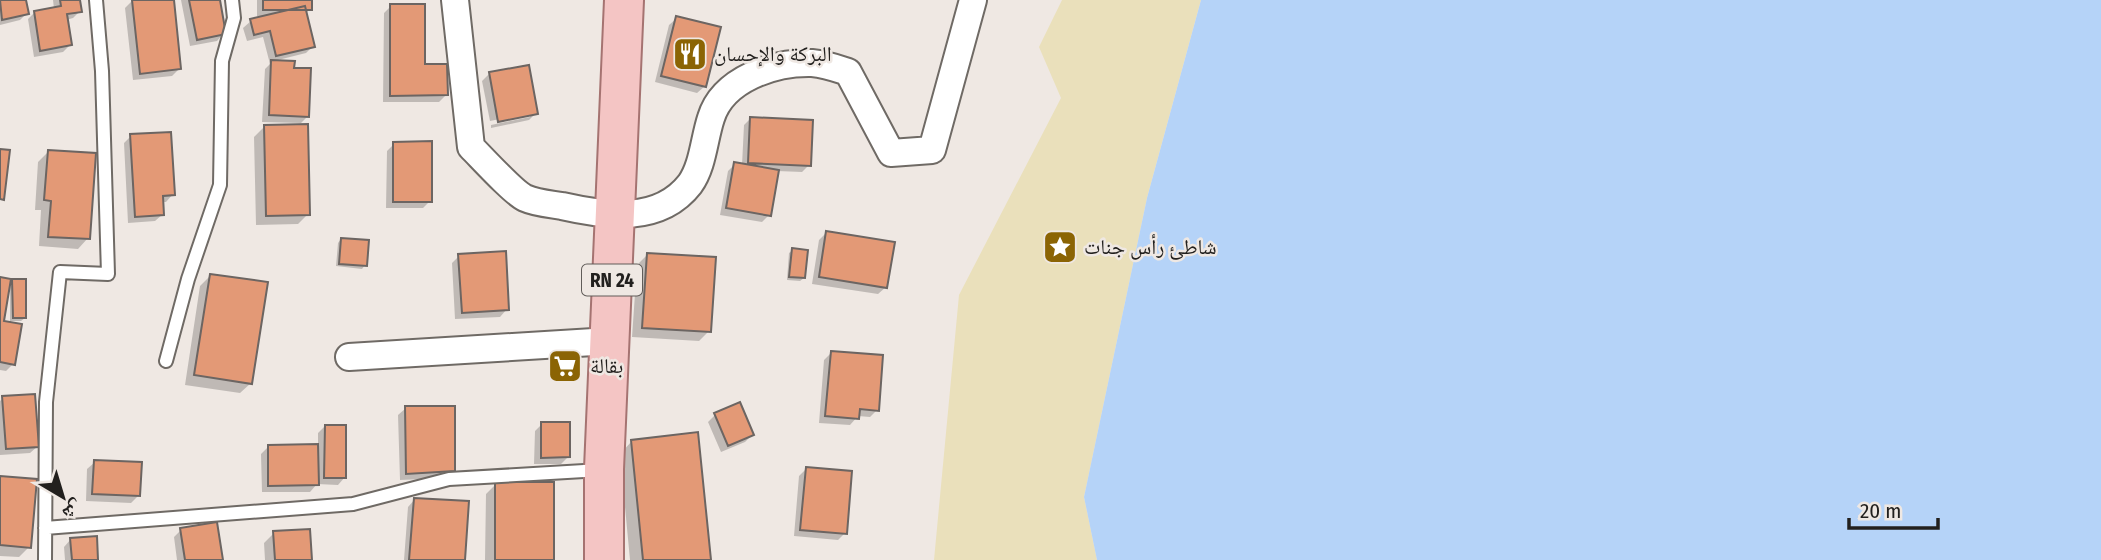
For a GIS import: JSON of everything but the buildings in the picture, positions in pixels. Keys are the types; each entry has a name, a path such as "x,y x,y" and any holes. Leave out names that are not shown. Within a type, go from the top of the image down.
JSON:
{"main road":[{"name":"RN 24","path":"604,560 604,469 624,0"}],"street":[{"path":"455,0 471,147 524,198 615,215 648,212 665,206 680,195 692,181 711,115 722,97 738,83 756,73 795,64 813,63 848,72 891,153 932,150 973,0"},
{"path":"349,357 610,341"}],"lane":[{"path":"45,560 46,402 60,272 108,274 102,71 96,0"},
{"path":"166,361 188,279 220,185 222,61 234,18 232,0"},
{"path":"45,528 353,503 449,478 604,469"}],"sand":[{"name":"شاطئ رأس جنات","path":"1062,0 1201,0 1147,198 1084,497 1097,560 934,560 959,295 1061,98 1039,47"}],"water":[{"path":"1201,0 2101,0 2101,560 1097,560 1084,497 1147,198"}],"place":[{"name":"البركة والإحسان","path":"690,54"},
{"name":"شاطئ رأس جنات","path":"1060,247"},
{"name":"بقالة","path":"565,366"}]}
